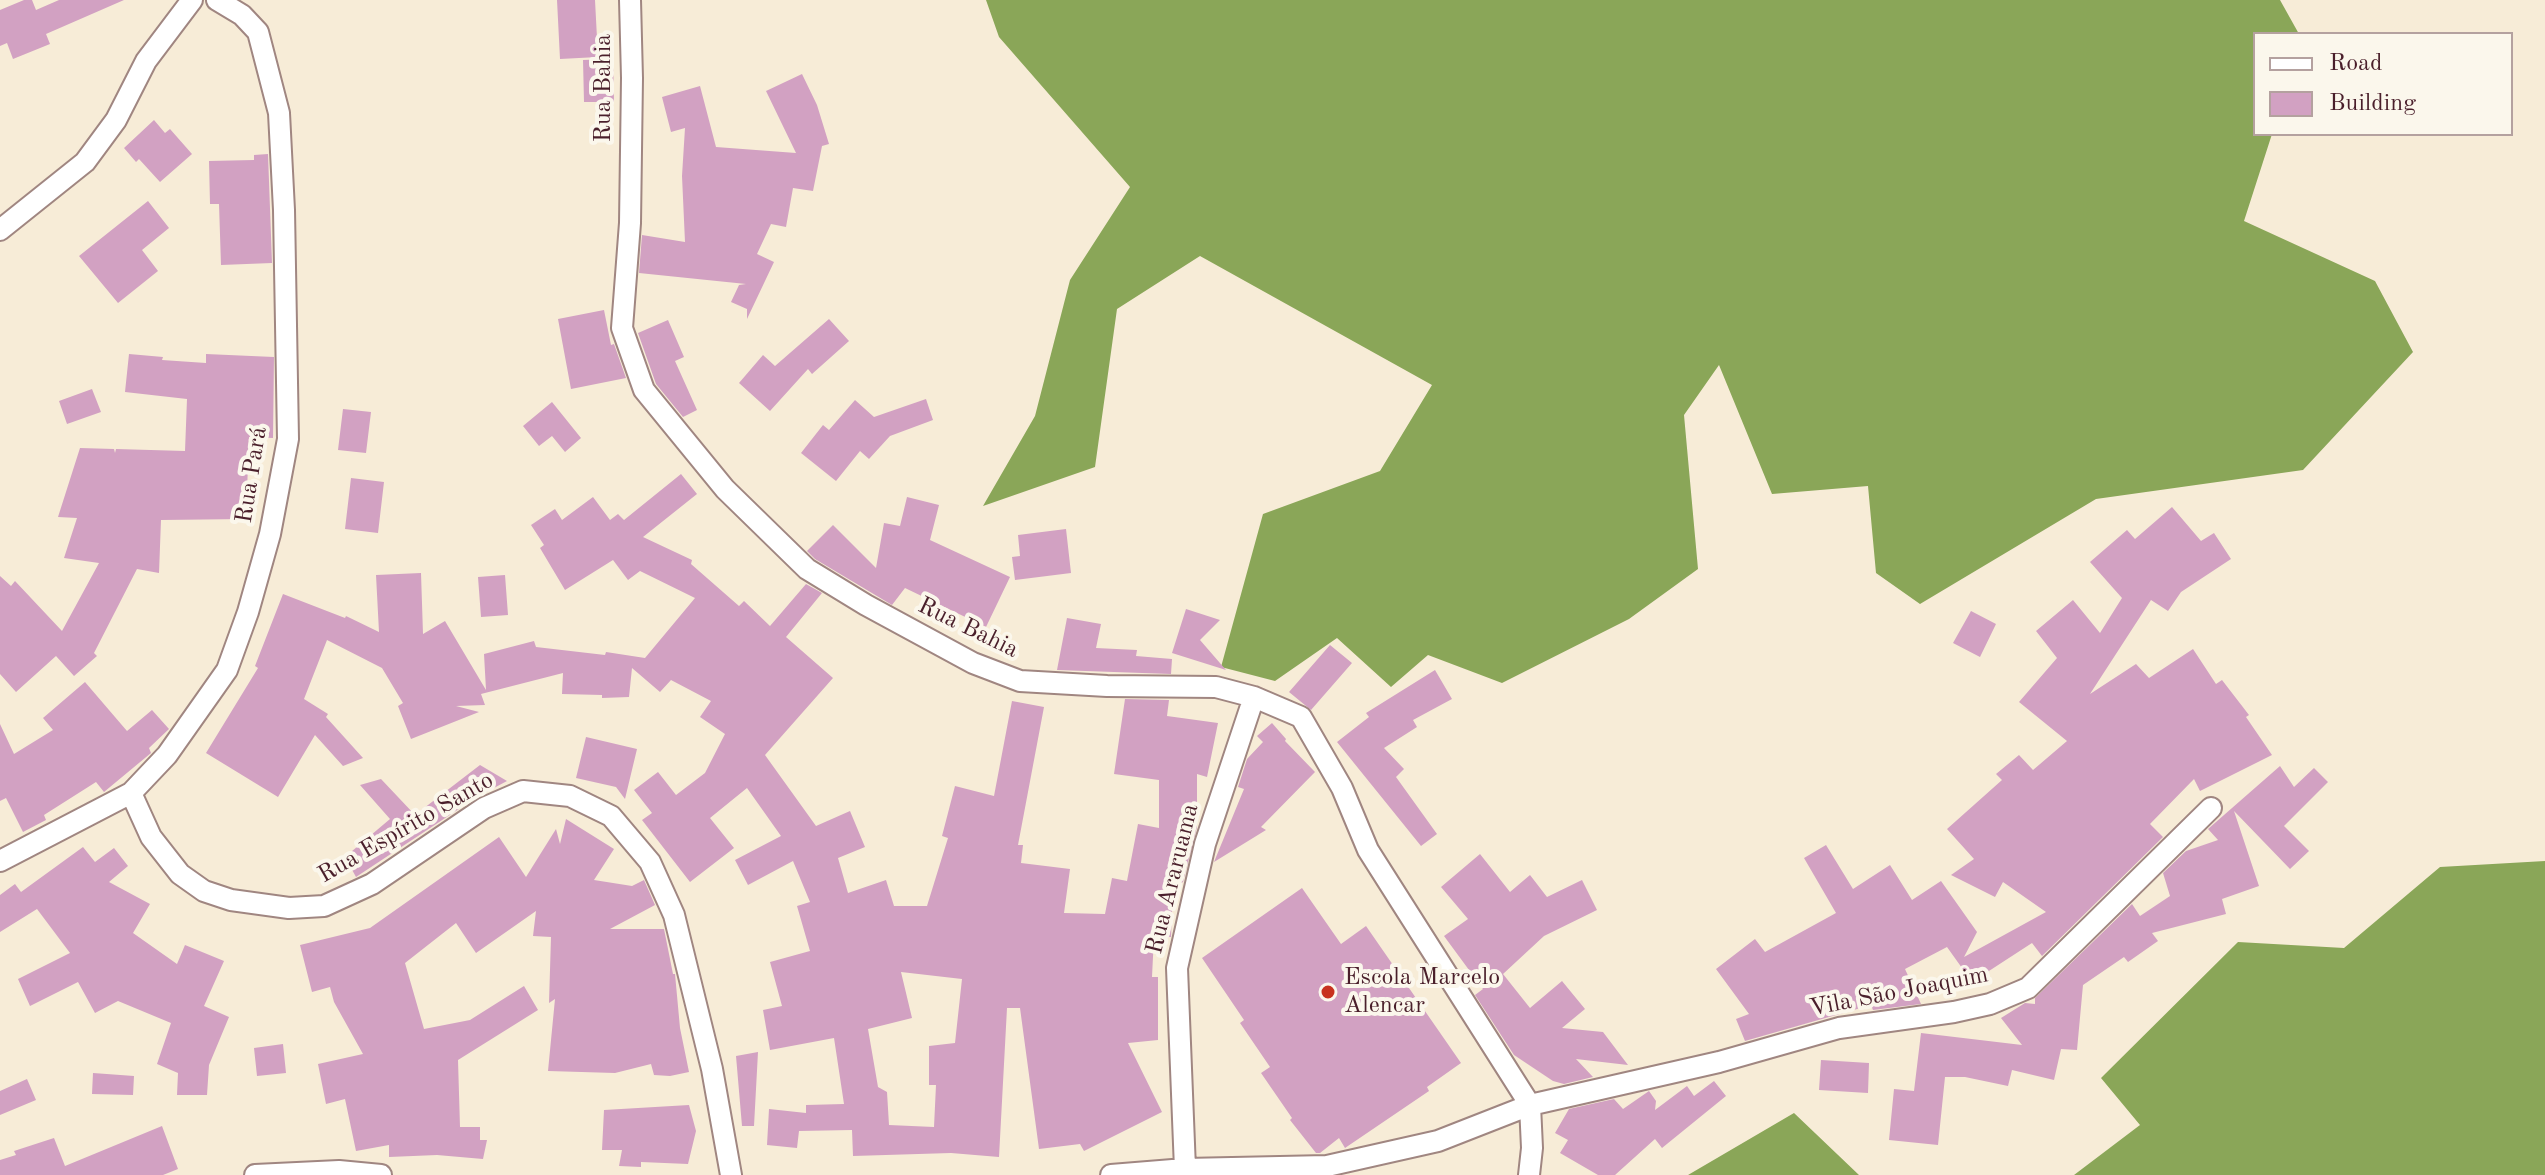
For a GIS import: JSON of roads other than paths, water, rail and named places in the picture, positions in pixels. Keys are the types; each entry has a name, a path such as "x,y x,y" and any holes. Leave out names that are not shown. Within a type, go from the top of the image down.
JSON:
{"street":[{"path":"0,230 85,162 116,120 146,61 192,0"},
{"name":"Rua Pará","path":"0,861 131,793 167,755 227,670 248,612 270,534 288,439 279,113 258,32 242,15 217,0"},
{"name":"Rua Bahia","path":"630,0 630,223 622,328 644,390 725,489 807,569 973,663 1020,681 1216,687 1254,697 1301,717 1342,788 1368,850 1530,1105"},
{"name":"Rua Araruama","path":"1184,1172 1177,968 1205,844 1254,697"},
{"name":"Rua Espírito Santo","path":"131,793 151,837 180,874 204,891 231,900 289,908 324,906 372,884 484,808 523,791 570,796 611,816 650,862 674,915 712,1069 731,1175"},
{"name":"Vila São Joaquim","path":"1111,1175 1327,1166 1438,1141 1530,1105 1719,1062 1839,1028 1990,1004 2028,988 2211,808"},
{"path":"1529,1175 1532,1148 1530,1105"},
{"path":"255,1175 339,1171 381,1175"}],"place":[{"name":"Escola Marcelo Alencar","path":"1328,992"}]}
